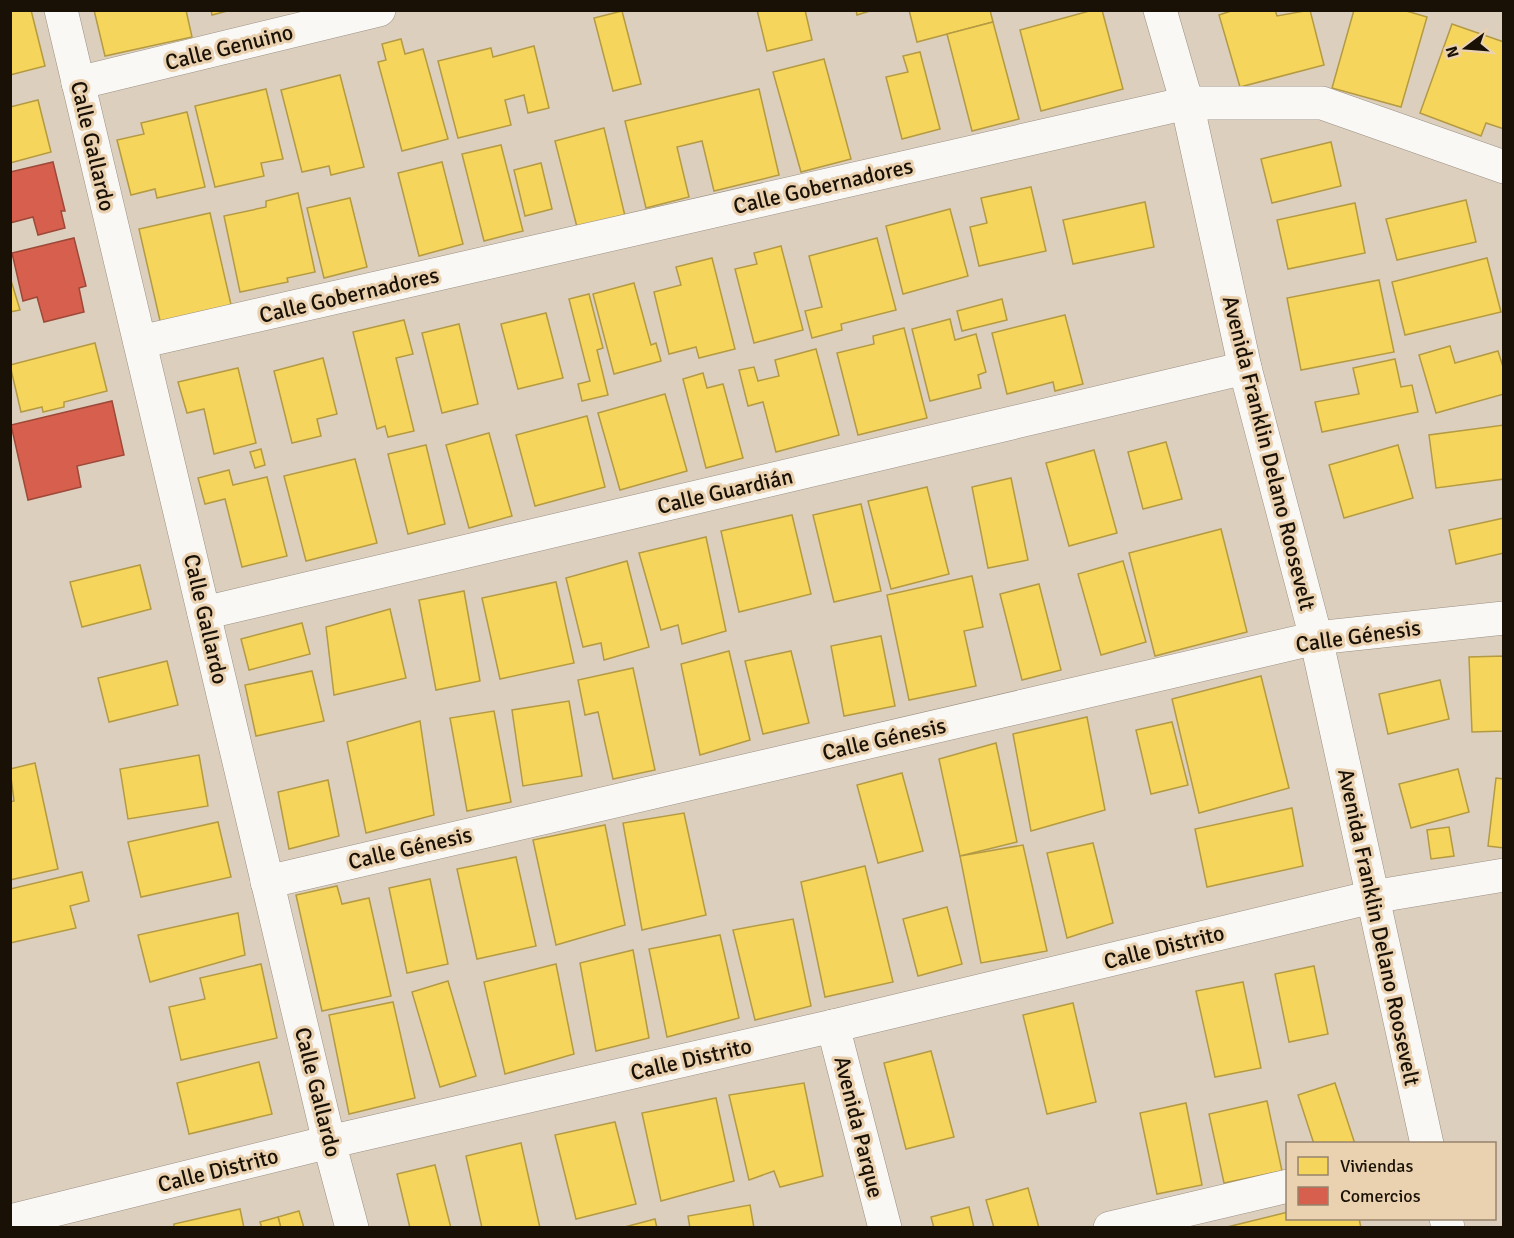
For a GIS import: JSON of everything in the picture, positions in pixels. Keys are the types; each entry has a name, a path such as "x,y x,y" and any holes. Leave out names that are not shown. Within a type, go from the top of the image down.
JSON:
{"street":[{"name":"Calle Gallardo","path":"61,10 329,1142 352,1227"},
{"name":"Avenida Franklin Delano Roosevelt","path":"1160,10 1187,103 1245,368 1316,638 1427,1142"},
{"name":"Calle Genuino","path":"78,83 359,13"},
{"name":"Calle Gobernadores","path":"140,342 1187,103 1322,103 1502,172"},
{"name":"Calle Guardián","path":"204,613 1245,368"},
{"name":"Calle Génesis","path":"267,882 1316,638 1503,618"},
{"name":"Calle Distrito","path":"10,1221 329,1142 833,1026 1372,897 1503,875"},
{"name":"Avenida Parque","path":"833,1026 885,1227"},
{"path":"1110,1227 1286,1186"}],"building: Viviendas":[{"path":"31,10 45,66 10,75 10,11"},
{"path":"94,10 186,10 192,37 105,56"},
{"path":"211,10 231,10 212,15"},
{"path":"757,10 805,10 812,40 767,51"},
{"path":"856,10 873,10 857,15"},
{"path":"909,10 990,10 993,22 917,42"},
{"path":"1093,10 1102,10 1123,89 1041,111 1020,30"},
{"path":"1234,10 1275,10 1277,16 1310,10 1324,65 1240,87 1219,15"},
{"path":"1354,10 1403,10 1427,17 1401,107 1332,88"},
{"path":"622,11 641,84 613,91 594,18"},
{"path":"993,22 1019,119 972,131 947,34"},
{"path":"1452,24 1504,42 1504,129 1486,123 1481,136 1420,113"},
{"path":"401,39 405,54 423,49 448,139 402,151 378,62 386,60 382,44"},
{"path":"534,46 549,108 528,113 524,95 505,100 511,125 458,138 438,61 491,48 493,57"},
{"path":"920,52 940,129 902,139 886,77 908,72 903,56"},
{"path":"824,59 851,159 801,172 773,72"},
{"path":"340,75 364,167 331,175 329,166 302,172 281,90"},
{"path":"266,89 283,159 261,163 264,176 215,187 195,106"},
{"path":"759,89 779,175 714,191 702,141 677,147 689,197 646,208 625,121"},
{"path":"38,100 51,152 10,163 10,107"},
{"path":"187,112 205,187 157,198 155,189 131,195 117,140 144,134 141,123"},
{"path":"604,128 625,216 577,227 555,141"},
{"path":"1331,142 1341,186 1272,203 1261,159"},
{"path":"501,145 523,231 484,241 462,154"},
{"path":"442,162 463,244 419,256 398,173"},
{"path":"541,163 552,209 525,216 514,170"},
{"path":"1031,187 1046,251 979,266 970,227 987,223 981,198"},
{"path":"298,193 315,272 287,278 288,282 240,292 224,216 266,207 266,201"},
{"path":"350,198 367,267 324,278 307,208"},
{"path":"1466,200 1476,242 1397,260 1386,219"},
{"path":"1145,202 1154,247 1073,264 1063,220"},
{"path":"1355,203 1365,253 1288,269 1277,220"},
{"path":"950,209 968,276 903,294 886,226"},
{"path":"210,213 232,309 161,325 139,229"},
{"path":"877,238 896,310 841,324 842,330 812,338 805,311 822,307 809,256"},
{"path":"781,246 803,330 754,343 735,269 757,264 754,253"},
{"path":"712,258 735,349 699,358 696,347 669,354 654,292 681,285 676,267"},
{"path":"1487,258 1501,312 1405,335 1392,282"},
{"path":"10,277 20,310 10,312"},
{"path":"1379,280 1394,352 1301,370 1287,298"},
{"path":"634,283 651,345 656,343 661,361 614,374 593,294"},
{"path":"589,294 603,348 597,350 608,395 582,401 578,384 590,381 569,299"},
{"path":"1002,299 1007,320 962,331 957,311"},
{"path":"546,313 563,378 518,389 501,324"},
{"path":"1065,315 1083,384 1055,391 1053,382 1007,394 992,333"},
{"path":"950,319 955,340 976,334 986,372 978,375 981,388 930,401 912,329"},
{"path":"404,320 413,354 396,358 414,431 388,437 385,426 377,429 353,332"},
{"path":"459,324 478,404 442,413 422,333"},
{"path":"904,328 927,418 858,435 837,353 874,344 873,336"},
{"path":"95,343 107,391 64,402 64,407 43,412 42,407 21,412 10,365"},
{"path":"1450,346 1455,363 1498,351 1504,370 1504,394 1436,413 1419,355"},
{"path":"816,349 839,435 776,452 763,402 748,406 739,370 754,367 758,381 779,376 775,360"},
{"path":"323,358 337,414 317,419 321,436 292,443 274,371"},
{"path":"1395,359 1401,387 1412,385 1418,412 1322,432 1315,402 1359,394 1353,368"},
{"path":"238,368 256,443 214,454 204,409 187,413 178,382"},
{"path":"703,373 707,388 723,384 743,458 706,468 683,379"},
{"path":"665,394 687,471 620,490 598,413"},
{"path":"587,416 605,487 535,506 516,435"},
{"path":"1504,425 1504,479 1436,488 1429,435"},
{"path":"489,433 512,516 469,528 446,445"},
{"path":"1166,442 1182,499 1143,509 1128,452"},
{"path":"426,445 445,524 408,534 388,454"},
{"path":"1398,445 1413,498 1344,518 1329,465"},
{"path":"261,449 265,465 255,468 250,452"},
{"path":"1094,450 1117,533 1069,546 1046,463"},
{"path":"355,459 377,543 306,561 284,476"},
{"path":"229,470 233,485 267,477 287,556 242,567 225,499 205,504 198,478"},
{"path":"1011,478 1028,560 988,568 972,487"},
{"path":"927,487 949,574 891,589 868,501"},
{"path":"861,504 881,591 834,602 813,515"},
{"path":"792,515 811,594 739,612 721,531"},
{"path":"1504,518 1504,553 1456,564 1449,530"},
{"path":"1221,529 1247,632 1155,656 1129,553"},
{"path":"706,537 726,631 682,644 678,625 661,630 639,553"},
{"path":"627,561 649,647 604,660 601,643 583,647 566,578"},
{"path":"1123,561 1146,642 1101,655 1078,574"},
{"path":"140,565 151,609 82,627 70,582"},
{"path":"972,576 983,627 964,631 976,686 909,700 887,595"},
{"path":"556,582 574,663 500,679 482,598"},
{"path":"1039,584 1061,670 1022,680 1000,594"},
{"path":"464,591 480,681 436,690 419,600"},
{"path":"390,609 406,678 334,695 326,627"},
{"path":"302,623 310,654 249,670 241,639"},
{"path":"881,636 895,706 844,716 831,646"},
{"path":"729,651 750,740 700,755 681,664"},
{"path":"791,651 809,723 763,734 745,661"},
{"path":"1504,656 1504,731 1472,732 1469,657"},
{"path":"167,661 178,705 109,722 98,678"},
{"path":"633,668 655,770 613,779 598,712 585,715 578,680"},
{"path":"312,671 324,721 256,736 245,685"},
{"path":"1261,676 1289,788 1199,813 1172,699"},
{"path":"1440,680 1449,719 1388,734 1379,694"},
{"path":"569,701 582,776 523,786 512,710"},
{"path":"494,711 511,802 467,811 450,718"},
{"path":"1087,717 1105,810 1031,831 1013,734"},
{"path":"420,721 434,815 366,833 347,742"},
{"path":"1172,722 1188,785 1151,794 1136,730"},
{"path":"996,743 1017,842 960,856 939,759"},
{"path":"199,755 208,806 128,819 120,769"},
{"path":"35,763 58,869 10,880 10,802 14,801 10,769"},
{"path":"1458,769 1469,812 1411,828 1399,784"},
{"path":"902,773 923,851 878,863 857,785"},
{"path":"1496,778 1504,779 1504,848 1488,846"},
{"path":"328,780 339,836 289,849 278,792"},
{"path":"1292,808 1303,866 1207,887 1195,829"},
{"path":"684,813 706,915 642,930 623,823"},
{"path":"218,822 231,877 141,897 128,842"},
{"path":"605,825 625,925 556,945 533,840"},
{"path":"1449,827 1454,856 1431,859 1427,830"},
{"path":"1093,843 1113,923 1067,938 1047,853"},
{"path":"1023,845 1047,951 981,963 960,856"},
{"path":"516,857 536,946 477,959 457,869"},
{"path":"865,866 893,982 825,997 801,882"},
{"path":"82,872 89,901 70,906 76,928 10,943 10,889"},
{"path":"430,879 448,964 407,973 389,888"},
{"path":"337,886 342,904 369,898 391,996 322,1011 296,895"},
{"path":"947,907 962,964 918,976 903,919"},
{"path":"238,913 245,955 150,982 138,935"},
{"path":"793,919 811,1006 755,1020 733,930"},
{"path":"720,935 739,1018 667,1037 649,949"},
{"path":"633,950 649,1038 596,1051 580,963"},
{"path":"261,964 277,1038 181,1060 169,1007 205,999 200,978"},
{"path":"556,964 574,1054 505,1074 484,982"},
{"path":"1314,966 1328,1034 1289,1042 1275,974"},
{"path":"448,981 476,1076 440,1087 412,992"},
{"path":"1243,982 1261,1068 1215,1077 1196,991"},
{"path":"393,1002 415,1098 349,1114 329,1015"},
{"path":"1073,1003 1096,1102 1047,1114 1023,1015"},
{"path":"931,1051 954,1137 906,1149 884,1063"},
{"path":"259,1062 272,1114 189,1134 177,1083"},
{"path":"804,1083 823,1176 780,1187 774,1171 749,1180 729,1095"},
{"path":"1335,1083 1354,1142 1313,1142 1298,1095"},
{"path":"716,1098 734,1181 661,1201 642,1113"},
{"path":"1267,1101 1282,1171 1224,1183 1209,1114"},
{"path":"1186,1103 1202,1185 1157,1194 1140,1113"},
{"path":"615,1122 636,1204 576,1219 555,1135"},
{"path":"521,1143 540,1228 482,1228 466,1156"},
{"path":"435,1165 451,1228 410,1228 397,1174"},
{"path":"1028,1188 1039,1228 994,1228 986,1200"},
{"path":"750,1205 754,1228 690,1228 688,1216"},
{"path":"969,1207 974,1228 934,1228 931,1217"},
{"path":"240,1209 244,1228 174,1228 174,1224"},
{"path":"299,1211 304,1228 281,1228 278,1217"},
{"path":"1286,1212 1286,1220 1359,1220 1361,1228 1223,1228"},
{"path":"278,1217 281,1228 262,1228 260,1222"},
{"path":"655,1219 657,1228 621,1228"}],"building: Comercios":[{"path":"53,162 65,211 61,211 65,228 38,235 33,217 10,223 10,172"},
{"path":"74,238 86,286 79,288 84,312 44,322 37,297 23,301 12,253"},
{"path":"112,401 124,455 77,466 81,487 28,500 11,425"}]}
